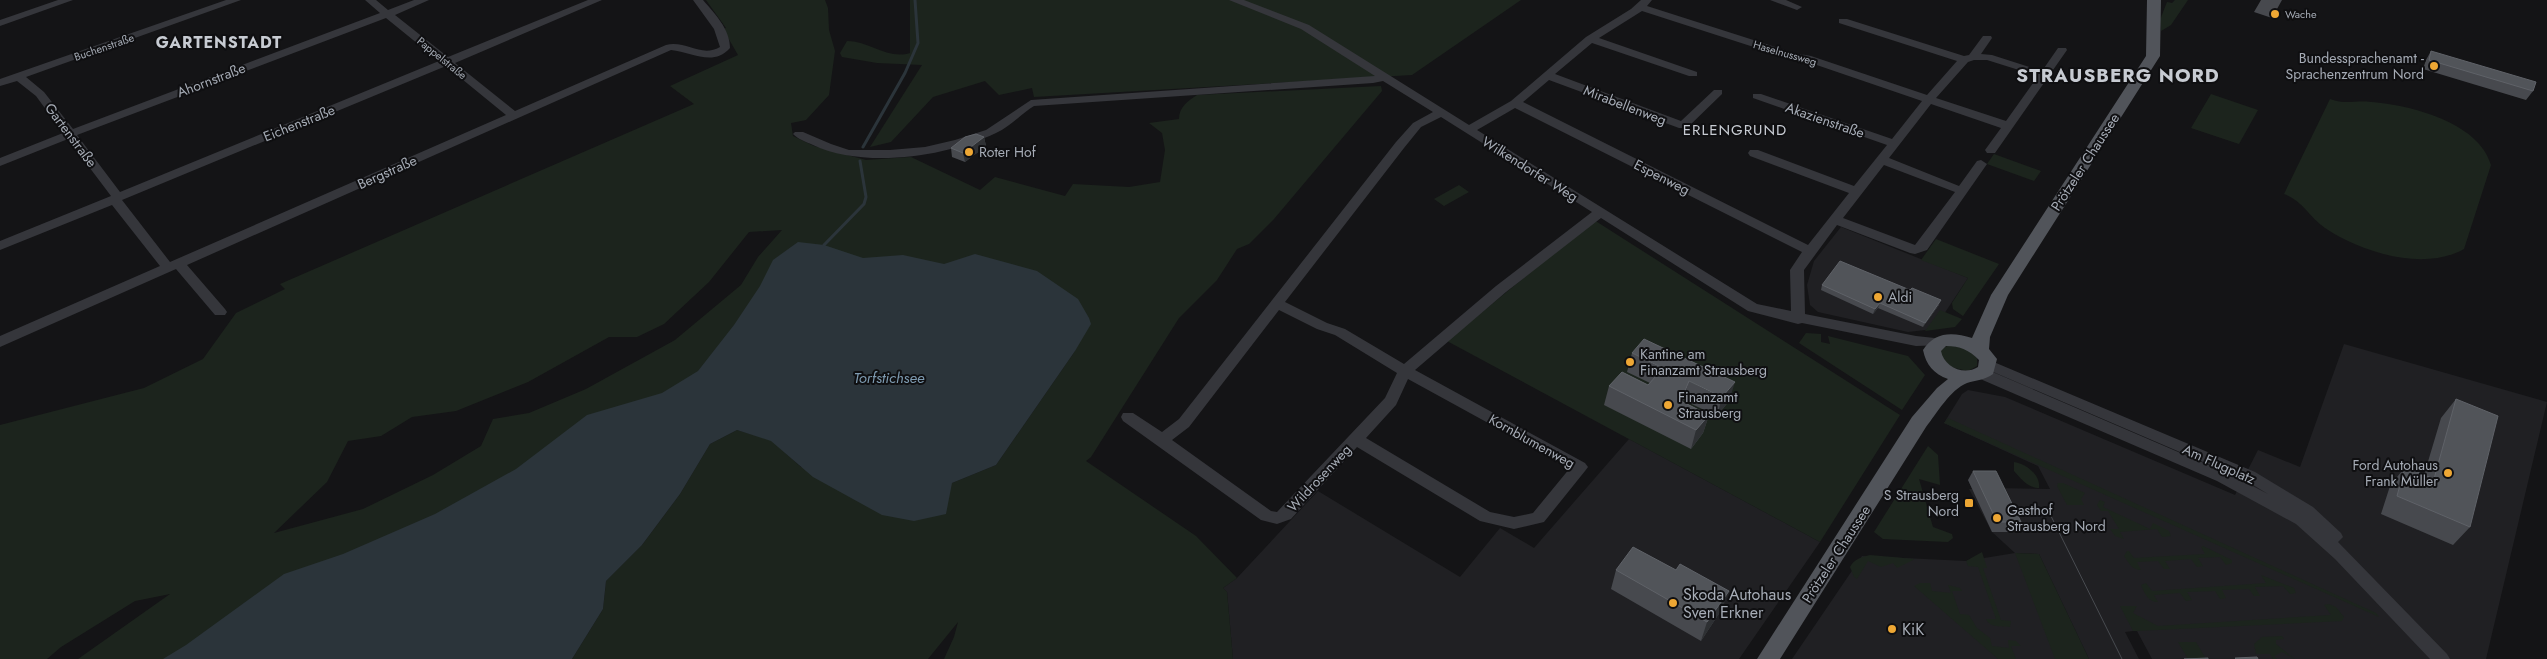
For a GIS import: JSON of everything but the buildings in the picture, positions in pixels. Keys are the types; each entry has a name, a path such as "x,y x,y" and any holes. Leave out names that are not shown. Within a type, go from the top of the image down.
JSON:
{"main road":[{"name":"Prötzeler Chaussee","path":"1980,350 1981,337 2000,295 2153,56 2154,25 2151,14 2154,0"},
{"name":"Prötzeler Chaussee","path":"2154,25 2164,0"},
{"name":"Prötzeler Chaussee","path":"1957,340 1970,329 2000,295"},
{"path":"1936,362 1951,373 1963,376 1986,370 1988,359 1980,350 1957,340 1938,342"},
{"name":"Prötzeler Chaussee","path":"1919,422 1934,388 1936,362 1932,350 1938,342"},
{"name":"Prötzeler Chaussee","path":"1768,659 1919,422 1943,392 1963,376"}],"street":[{"path":"0,23 68,0"},
{"name":"Buchenstraße","path":"0,83 236,0"},
{"name":"Pappelstraße","path":"370,0 514,116"},
{"name":"Ahornstraße","path":"0,162 424,0"},
{"name":"Eichenstraße","path":"0,246 597,0"},
{"name":"Bergstraße","path":"0,342 670,47 704,56 719,53 725,48 725,44 719,29 698,0"},
{"name":"Wilkendorfer Weg","path":"1234,0 1276,14 1305,27 1753,308 1798,319 1863,328 1916,341 1938,342"},
{"path":"1775,0 1797,7"},
{"path":"1468,130 1515,104 1590,40 1644,3"},
{"name":"Haselnussweg","path":"1644,3 2008,126"},
{"path":"1843,21 1968,59 1988,57 2045,75"},
{"path":"1798,319 1797,270 1880,159 1929,99 1987,38"},
{"path":"1590,40 1693,74"},
{"path":"1991,150 2062,50"},
{"name":"Mirabellenweg","path":"1549,76 1683,126 1718,92"},
{"name":"Gartenstraße","path":"19,77 40,94 116,198 173,266 220,312"},
{"path":"799,134 822,145 856,154 918,150 992,132 1019,110 1038,102 1374,80 1382,77"},
{"name":"Akazienstraße","path":"1757,96 1893,143"},
{"name":"Espenweg","path":"1515,104 1810,251"},
{"path":"1162,440 1184,423 1417,125 1440,113"},
{"path":"1754,153 1856,191"},
{"path":"1880,159 1962,191"},
{"path":"1834,219 1915,250 1922,247 1981,164"},
{"name":"Wildrosenweg","path":"1128,417 1267,516 1277,518 1285,515 1391,401 1405,371 1494,295 1599,212"},
{"path":"1277,303 1322,326 1340,332 1405,371"},
{"name":"Wilkendorfer Weg","path":"1831,325 1907,346 1936,362"},
{"name":"Am Flugplatz","path":"1986,370 2213,473 2274,503 2307,524 2341,554 2441,659"},
{"name":"Kornblumenweg","path":"1356,439 1486,517 1514,523 1538,518 1580,467 1405,371"}],"shaded area":[{"path":"706,0 825,0 828,8 829,30 835,51 829,95 806,120 791,123 793,136 814,146 866,160 911,157 980,190 995,177 1065,196 1073,184 1129,187 1160,182 1165,150 1162,133 1149,123 1179,119 1182,108 1197,95 1381,86 1382,91 1274,219 1249,244 1237,249 1217,280 1179,318 1091,457 1086,461 1196,536 1237,578 1223,588 1227,592 1233,659 944,659 954,637 958,622 928,659 572,659 603,609 606,581 642,545 680,494 710,444 737,430 771,440 801,467 952,483 996,465 1075,351 771,332 210,659 78,659 170,594 135,601 61,647 47,659 0,659 0,425 144,388 203,359 236,313 285,289 280,284 694,104 670,86 738,55 723,29 726,28","holes":["782,230 758,257 741,285 675,340 586,389 529,413 493,419 481,446 433,475 363,509 274,533 327,482 348,441 381,436 412,417 456,411 528,382 609,337 637,337 664,324 709,282 749,232"]},
{"path":"910,0 1521,0 1412,75 1034,97 1032,88 999,95 985,81 933,97 891,142 870,147 922,65 877,63 842,57 840,53 847,41 894,54 910,53"},
{"path":"2175,0 2188,0 2171,25 2161,31 2160,20 2167,2 2172,3"},
{"path":"2211,94 2258,110 2239,144 2191,128"},
{"path":"2330,99 2341,102 2365,102 2405,107 2441,118 2473,137 2484,150 2491,165 2464,249 2448,256 2430,259 2411,259 2374,251 2356,245 2325,228 2301,204 2284,194"},
{"path":"1994,154 2041,171 2034,181 1987,164"},
{"path":"1459,185 1469,192 1444,206 1434,199"},
{"path":"1594,220 1900,415 1820,542 1447,341"},
{"path":"1841,227 1968,278 1934,329 1908,332 1818,312 1810,305 1807,285 1814,261"},
{"path":"1936,239 1999,264 1963,316 1953,309 1952,303 1968,278 1921,260"},
{"path":"1940,310 1962,319 1955,327 1925,331"},
{"path":"1806,333 1821,334 1821,342 1830,344 1828,336 1908,356 1925,375 1902,410 1799,343"},
{"path":"2344,344 2547,402 2486,659 2152,659 2137,631 2133,631 2125,632 2139,659 2089,659 2039,554 2016,553 2059,659 1792,659 1862,556 1966,561 2015,553 1992,532 1969,489 1972,489 1968,480 1991,480 1995,488 2050,489 2038,466 1944,423 1962,394 1968,390 2005,397 2235,495 2258,450 2300,467"},
{"path":"1950,345 1969,350 1977,358 1977,366 1968,371 1950,367 1939,352"},
{"path":"1948,418 2376,613 2379,617 1944,423"},
{"path":"1629,439 1820,542 1739,659 1233,659 1227,592 1223,588 1237,578 1318,491 1460,577 1500,528 1534,548"},
{"path":"1928,446 1938,455 1940,485 1919,479 1933,527 1952,534 1953,538 1948,542 1883,539 1874,532"},
{"path":"2014,462 2027,467 2035,474 2039,488 2028,485 2019,477 2014,471"},
{"path":"2058,483 2063,483 2085,493 2081,499 2084,505 2067,505 2057,486"},
{"path":"2100,500 2105,502 2103,507 2150,529 2153,523 2169,531 2171,536 2162,537 2157,529 2120,532 2124,539 2115,536 2110,529 2119,529 2108,511 2101,511 2097,505"},
{"path":"2203,546 2232,560 2232,563 2226,565 2220,557 2198,558 2203,566 2197,567 2191,559 2165,561 2170,569 2164,569 2158,561 2137,562 2141,570 2138,570 2129,564 2124,556 2127,551 2134,558 2205,554 2201,547"},
{"path":"1982,552 1987,568 1983,568 2001,620 2011,621 2010,627 1990,624 1986,619 1996,619 1978,567 1968,566 1966,561"},
{"path":"2015,553 2039,554 2089,659 2055,659"},
{"path":"1870,555 1915,559 1897,568 1893,563 1881,567 1868,561 1857,579 1854,577 1850,567 1856,560"},
{"path":"2261,575 2294,588 2296,593 2290,594 2283,586 2255,587 2260,596 2254,596 2249,589 2222,590 2226,598 2220,599 2215,591 2187,592 2192,600 2186,601 2180,593 2154,595 2158,602 2155,602 2149,599 2141,585 2146,583 2152,591 2266,583"},
{"path":"1920,583 1930,583 1932,591 1951,593 1948,585 1960,588 1962,591 1952,591 1960,614 1969,615 1977,628 1990,638 1992,646 2009,648 2008,640 2016,641 2021,646 2011,646 2016,659 1998,659 1914,586"},
{"path":"2329,604 2336,607 2344,617 2342,621 2137,631 2133,631 2120,606 2137,606 2133,613 2158,626 2331,615 2324,605"},
{"path":"2282,636 2284,639 2276,640 2276,644 2295,659 2282,652 2274,656 2277,659 2273,659 2270,654 2256,654 2254,644 2262,637"},
{"path":"2178,642 2196,642 2206,659 2188,659"}],"water":[{"name":"Torfstichsee","path":"798,242 824,245 863,258 903,255 944,264 975,254 1037,271 1078,299 1089,318 1091,324 1075,351 996,465 952,483 946,514 914,521 882,515 813,477 771,441 737,430 710,444 680,494 642,545 606,581 603,609 572,659 163,659 186,645 284,574 343,554 435,514 516,469 587,415 662,393 698,371 734,325 760,286 773,260"}],"waterway":[{"path":"863,147 905,73 918,43 915,0"},
{"path":"824,245 864,204 866,197 860,161"}],"tram line":[{"path":"2048,510 2122,659"}],"place":[{"name":"Wache","path":"2275,14"},
{"name":"Bundessprachenamt - Sprachenzentrum Nord","path":"2434,66"},
{"name":"Roter Hof","path":"969,152"},
{"name":"Aldi","path":"1878,297"},
{"name":"Kantine am Finanzamt Strausberg","path":"1630,362"},
{"name":"Finanzamt Strausberg","path":"1668,405"},
{"name":"Ford Autohaus Frank Müller","path":"2448,473"},
{"name":"S Strausberg Nord","path":"1969,503"},
{"name":"Gasthof Strausberg Nord","path":"1997,518"},
{"name":"Skoda Autohaus Sven Erkner","path":"1673,603"},
{"name":"KiK","path":"1892,629"}],"district":[{"name":"GARTENSTADT","path":"219,42"},
{"name":"STRAUSBERG NORD","path":"2118,75"},
{"name":"ERLENGRUND","path":"1735,130"}]}
